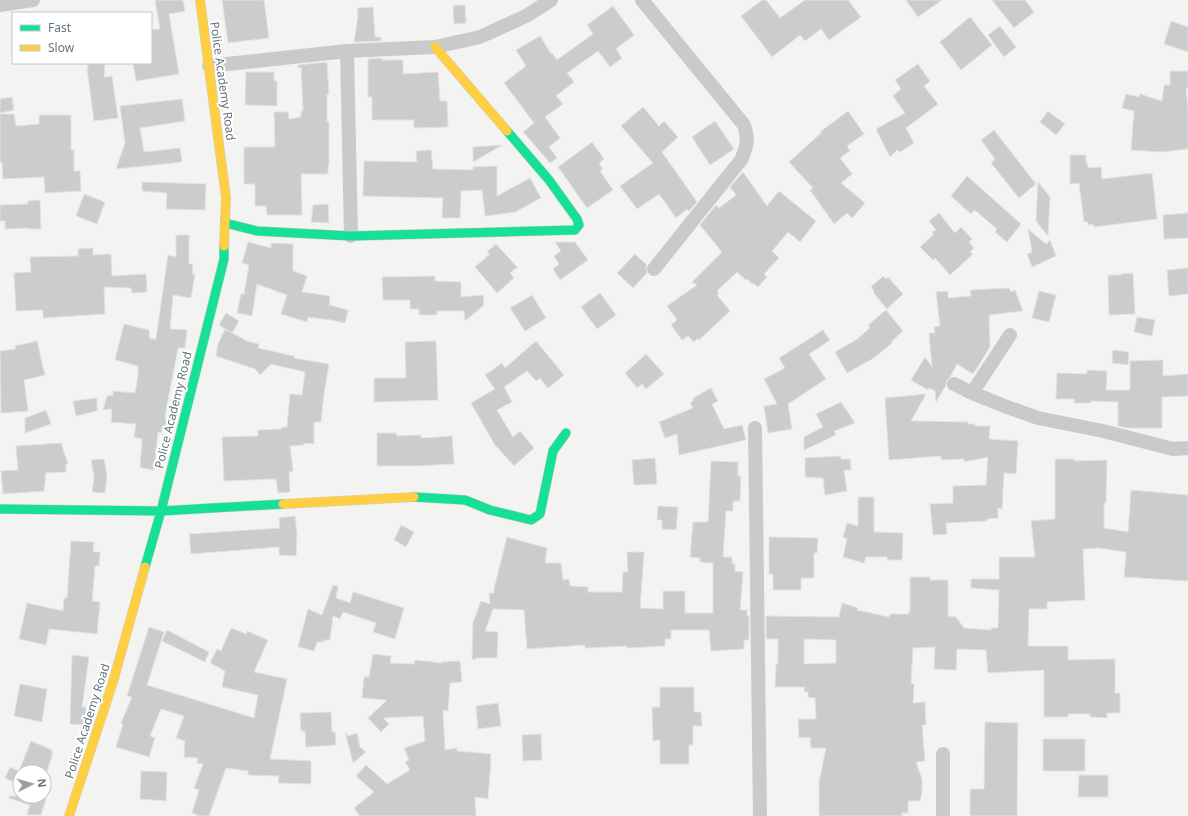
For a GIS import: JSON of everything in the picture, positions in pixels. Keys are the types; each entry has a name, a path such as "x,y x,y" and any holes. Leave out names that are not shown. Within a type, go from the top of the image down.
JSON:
{"street":[{"path":"0,5 33,0"},
{"name":"Police Academy Road","path":"69,816 113,682 161,511 224,259 226,198 200,0"},
{"path":"209,66 347,51 435,47 480,37 526,16 551,0"},
{"path":"642,0 744,125 747,133 747,144 740,160 654,269"},
{"path":"225,223 257,231 351,236 575,230 579,225 577,218 549,180 435,47"},
{"path":"347,51 351,236"},
{"path":"972,393 1010,335"},
{"path":"954,384 972,393 1038,418 1103,431 1173,449 1188,448"},
{"path":"755,428 760,816"},
{"path":"0,510 49,509 161,511 418,497 465,500 490,510 531,520 540,514 553,450 566,433"},
{"path":"943,754 943,816"}],"building":[{"path":"155,0 183,0 185,11 169,14 179,74 136,81 133,64 152,64 152,30 160,29"},
{"path":"222,0 264,0 269,38 228,43"},
{"path":"762,0 766,0 780,18 805,0 848,0 861,17 829,40 821,29 805,41 800,35 772,57 741,16"},
{"path":"906,0 942,0 918,17"},
{"path":"992,0 1025,0 1034,12 1014,28"},
{"path":"465,5 466,23 454,24 453,6"},
{"path":"613,6 634,35 616,49 622,58 610,67 598,51 567,73 574,82 556,96 563,104 545,117 560,138 549,147 557,158 550,163 523,132 534,123 504,83 526,66 516,50 540,36 551,54 552,53 557,60 593,34 587,25"},
{"path":"373,7 375,37 381,37 381,41 354,42 358,16 357,8"},
{"path":"970,17 992,45 961,70 940,42"},
{"path":"1171,21 1188,27 1188,52 1164,44"},
{"path":"1000,26 1016,47 1004,57 988,35"},
{"path":"382,58 382,60 403,60 403,74 438,72 440,101 447,101 448,127 414,128 414,120 372,120 372,97 368,97 368,59"},
{"path":"327,62 329,94 327,94 327,122 329,122 328,174 301,174 302,215 267,215 266,206 255,206 255,184 244,184 244,147 275,147 274,112 288,112 289,119 301,117 301,111 303,111 301,67 298,68 298,65"},
{"path":"88,64 105,64 104,77 112,76 118,118 94,121"},
{"path":"918,64 930,81 924,86 938,104 906,128 914,143 900,152 897,150 890,157 876,129 905,113 893,96 901,89 895,80"},
{"path":"1170,71 1188,71 1188,88 1186,88 1188,108 1188,149 1161,152 1131,150 1134,111 1122,108 1126,94 1139,97 1140,94 1162,101 1164,85 1170,85"},
{"path":"246,72 274,72 274,81 277,81 277,106 245,105"},
{"path":"12,97 14,110 0,113 0,99"},
{"path":"182,99 185,121 140,128 144,152 180,148 182,162 116,169 125,143 120,106"},
{"path":"643,107 659,126 664,121 678,137 662,152 697,202 689,211 687,209 676,218 659,194 637,209 620,186 653,163 621,126"},
{"path":"848,111 864,134 847,146 850,151 840,158 852,174 841,183 865,203 852,218 847,213 834,224 810,190 813,188 789,162 821,133 820,132"},
{"path":"1048,111 1065,124 1056,135 1040,122"},
{"path":"0,114 14,114 16,126 39,124 39,115 71,115 71,150 74,150 74,171 80,171 81,191 45,193 44,177 3,179 2,162 0,163"},
{"path":"715,121 734,149 710,165 692,137"},
{"path":"994,130 1036,184 1019,198 991,163 995,159 981,140"},
{"path":"592,142 604,159 599,163 603,169 600,171 613,190 587,208 558,167"},
{"path":"502,145 473,162 473,147"},
{"path":"431,150 433,169 473,170 473,167 497,166 497,196 530,178 541,198 515,212 485,216 482,190 461,191 460,218 442,218 443,198 363,196 364,161 417,162 416,151"},
{"path":"1070,155 1086,155 1086,163 1088,168 1101,167 1102,179 1152,173 1157,219 1094,227 1093,224 1088,225 1088,222 1084,222 1079,183 1070,184"},
{"path":"743,172 767,206 779,191 816,221 800,242 788,232 772,251 779,258 764,274 767,277 758,287 747,279 746,280 737,272 717,291 719,293 717,295 730,311 699,340 698,338 694,342 688,336 682,340 671,325 677,320 667,306 697,285 692,282 722,252 700,225 716,205 719,208 736,195 730,187"},
{"path":"967,176 1021,224 1007,242 995,232 997,229 977,212 974,210 971,214 951,196"},
{"path":"142,182 206,184 205,210 166,209 167,193 142,191"},
{"path":"1038,182 1050,197 1048,236 1036,221"},
{"path":"84,194 105,202 97,224 76,216"},
{"path":"40,200 41,229 5,229 5,221 0,221 0,205 28,204 28,201"},
{"path":"328,204 329,223 311,222 313,205"},
{"path":"939,213 955,233 961,227 972,239 969,242 974,248 970,252 973,254 950,275 935,258 933,260 920,247 934,234 932,232 936,230 929,221"},
{"path":"1188,213 1188,238 1164,239 1163,215"},
{"path":"1028,229 1046,244 1050,240 1056,256 1032,267 1027,254 1032,252"},
{"path":"176,235 189,235 189,264 193,264 192,274 195,274 191,298 173,295 170,329 187,330 185,348 178,348 165,416 167,424 163,426 161,433 158,432 154,470 140,467 142,439 134,437 136,424 111,422 112,409 103,410 107,396 113,395 113,391 135,393 138,366 115,360 124,324 149,330 150,339 156,339 168,255 176,257"},
{"path":"248,242 271,248 271,243 293,244 293,271 307,276 302,292 330,296 329,305 348,310 345,323 308,317 307,322 281,314 287,295 257,284 252,316 237,313 241,294 244,294 249,265 242,263"},
{"path":"555,242 575,242 588,260 560,280 553,269 559,264 554,256 561,251"},
{"path":"496,244 518,268 510,273 514,278 497,293 475,267 490,254 487,252"},
{"path":"93,248 93,255 111,254 112,276 146,274 147,292 132,293 131,288 104,287 105,314 43,318 43,310 16,311 14,273 31,272 30,257 78,256 78,249"},
{"path":"635,254 647,265 647,273 633,288 617,273"},
{"path":"1188,268 1188,294 1169,296 1167,270"},
{"path":"1133,273 1135,314 1109,315 1108,275"},
{"path":"435,276 435,281 461,282 461,297 483,295 484,305 465,321 464,311 437,311 437,315 419,315 419,309 410,309 410,300 383,300 382,277"},
{"path":"883,276 886,279 888,277 903,294 887,309 873,292 874,291 871,287"},
{"path":"1009,288 1011,292 1015,290 1023,311 989,315 990,347 973,374 957,364 936,402 935,391 929,388 928,390 911,380 925,357 932,367 929,333 935,333 934,327 940,326 936,292 948,291 948,298 971,296 970,290"},
{"path":"1039,291 1056,295 1049,322 1032,318"},
{"path":"600,293 616,315 597,329 581,307"},
{"path":"532,295 546,318 525,331 510,308"},
{"path":"886,310 903,331 891,342 892,343 874,358 847,373 835,352 856,340 870,328 868,325"},
{"path":"226,313 239,321 232,333 219,325"},
{"path":"1137,317 1155,320 1152,336 1134,332"},
{"path":"225,329 247,341 259,344 258,348 294,356 294,358 329,364 321,422 314,422 314,444 304,443 304,445 290,446 293,471 289,472 290,492 278,493 276,479 224,481 222,437 258,436 258,430 282,429 281,427 287,427 290,394 302,395 305,372 271,364 260,375 255,369 216,356 218,344"},
{"path":"823,330 830,340 809,354 826,379 788,404 792,429 768,433 764,406 777,404 764,379 785,368 779,358"},
{"path":"37,341 45,375 24,380 28,411 1,413 0,351 16,349 15,346"},
{"path":"436,341 438,400 374,402 374,378 406,378 405,342"},
{"path":"536,341 564,375 548,388 540,378 536,381 527,371 504,387 512,402 497,410 513,437 520,431 534,448 514,466 496,447 471,403 495,389 485,375 502,363 505,368"},
{"path":"1113,350 1129,352 1128,365 1112,363"},
{"path":"646,354 664,374 646,389 642,384 637,388 625,373"},
{"path":"1163,360 1163,376 1188,374 1188,396 1162,397 1162,428 1127,428 1118,426 1118,402 1091,401 1091,403 1074,403 1074,399 1056,399 1057,373 1087,374 1087,370 1107,371 1106,390 1130,390 1130,361"},
{"path":"711,388 718,401 712,404 724,429 742,425 746,440 679,455 677,434 665,438 659,422 693,408 690,403 694,400 693,398"},
{"path":"926,394 911,421 968,422 968,424 974,424 975,426 990,426 989,439 1018,441 1016,474 1004,473 1002,509 998,508 998,518 987,519 987,521 946,523 947,534 933,535 930,504 953,503 953,486 986,485 988,457 964,462 964,459 941,460 941,456 889,460 885,398"},
{"path":"97,398 97,411 76,416 73,401"},
{"path":"841,402 855,423 834,431 836,435 804,450 804,437 823,427 816,414"},
{"path":"46,410 51,424 25,433 25,418"},
{"path":"377,433 396,433 397,436 420,435 422,438 452,436 454,464 377,466"},
{"path":"61,443 68,464 66,464 66,472 46,473 44,491 3,494 1,471 18,470 16,446"},
{"path":"841,456 841,459 850,459 851,470 844,470 847,491 825,495 823,478 805,477 805,458"},
{"path":"655,458 657,484 634,485 632,460"},
{"path":"104,459 107,475 105,493 92,492 94,477 91,460"},
{"path":"1055,459 1074,459 1074,461 1107,460 1104,528 1128,532 1131,490 1188,495 1188,581 1124,577 1126,552 1099,548 1083,549 1085,600 1047,602 1047,609 1029,609 1028,646 1068,646 1068,660 1115,659 1115,693 1120,693 1120,713 1107,713 1107,718 1090,717 1090,714 1068,714 1068,717 1044,717 1044,670 988,673 986,650 957,649 956,670 934,669 935,647 913,648 911,683 914,684 913,703 925,702 926,725 922,725 925,761 916,762 922,779 920,801 908,801 908,813 902,813 902,816 819,816 819,782 826,748 811,748 810,737 799,738 798,719 816,719 815,698 808,697 808,692 804,692 805,687 775,687 776,664 778,664 778,639 766,639 766,616 839,617 842,603 858,608 857,610 889,617 890,614 909,614 910,577 930,577 930,580 948,580 948,616 956,617 964,628 991,630 991,628 998,628 999,590 971,588 971,579 999,579 999,557 1035,557 1031,521 1055,519","holes":["804,639 836,640 836,663 804,664"]},
{"path":"711,461 738,462 738,476 741,476 740,501 733,501 733,511 726,511 723,557 732,557 732,564 735,564 735,571 743,572 740,610 747,610 747,616 749,616 749,640 744,640 744,649 711,651 709,630 671,630 671,639 665,639 665,646 585,648 585,645 527,649 524,610 493,609 485,631 498,632 497,658 472,659 473,623 481,601 490,604 489,593 494,593 507,537 547,548 545,563 561,563 563,580 569,579 570,586 588,587 588,592 622,592 623,572 628,572 627,552 644,552 640,608 663,609 663,591 685,591 685,613 713,613 713,563 700,562 700,558 690,557 693,522 708,522"},
{"path":"858,497 874,497 874,532 903,533 902,560 887,560 887,557 866,557 864,563 843,557 847,539 843,537 847,523 858,526"},
{"path":"658,506 678,507 676,530 662,529 662,520 657,520"},
{"path":"295,516 297,534 296,556 279,555 279,547 191,554 189,534 280,528 279,518"},
{"path":"401,525 414,532 406,547 394,540"},
{"path":"769,537 818,538 817,553 814,553 814,578 801,578 801,590 773,590 773,574 769,574"},
{"path":"71,541 94,542 93,552 100,552 99,566 95,566 92,601 100,602 97,634 49,629 46,645 19,639 27,603 63,611 64,598 67,598"},
{"path":"333,585 338,586 336,598 350,603 353,592 404,608 395,639 373,632 376,623 343,612 340,619 333,616 330,640 317,642 314,651 298,647 308,609 322,615"},
{"path":"149,627 164,632 147,685 254,718 258,695 222,687 225,671 210,663 217,649 221,651 231,628 246,634 247,631 268,640 254,672 287,679 270,759 311,761 311,784 278,783 279,776 248,775 248,771 226,768 209,816 200,816 192,813 199,790 194,788 203,764 197,763 198,758 184,757 185,741 176,738 184,716 161,709 150,736 155,738 149,757 116,747 123,724 121,723 132,697 127,696"},
{"path":"167,630 209,652 205,662 162,641"},
{"path":"373,654 391,656 390,663 414,664 415,660 442,663 460,661 462,682 450,683 448,711 443,710 445,750 457,748 457,751 491,754 488,799 475,797 476,816 360,816 354,808 374,792 356,776 366,765 387,784 410,770 405,762 409,760 404,748 425,741 423,716 383,718 389,724 381,732 369,719 367,719 387,700 362,698 364,677 369,677"},
{"path":"72,655 89,657 82,707 86,707 86,725 70,724"},
{"path":"20,684 47,689 42,722 14,716"},
{"path":"660,687 694,687 694,712 701,712 702,726 693,726 693,745 689,745 689,764 660,764 660,740 653,741 652,707 660,707"},
{"path":"498,703 501,726 478,729 476,706"},
{"path":"331,712 332,732 335,732 336,745 306,747 305,731 301,731 300,713"},
{"path":"985,722 1018,723 1017,816 970,816 970,789 984,789"},
{"path":"345,732 348,736 357,733 360,747 366,752 353,763"},
{"path":"541,734 542,760 523,761 522,735"},
{"path":"1043,739 1085,739 1085,771 1043,771"},
{"path":"31,741 52,750 50,764 22,764"},
{"path":"10,767 12,768 12,781 5,778"},
{"path":"141,771 167,772 166,801 140,799"},
{"path":"1079,775 1108,775 1108,797 1078,797"},
{"path":"27,804 44,804 41,815 27,815 30,805"}],"traffic: fast":[{"path":"225,223 257,231 351,236 575,230 579,225 577,219 549,180 507,131"},
{"path":"145,567 161,511 224,259 224,246"},
{"path":"414,497 465,500 490,510 531,520 540,514 553,451 566,433"},
{"path":"0,509 161,511 283,504"}],"traffic: slow":[{"path":"200,0 226,198 224,246"},
{"path":"435,47 507,131"},
{"path":"283,504 414,497"},
{"path":"69,816 113,682 145,567"}]}
